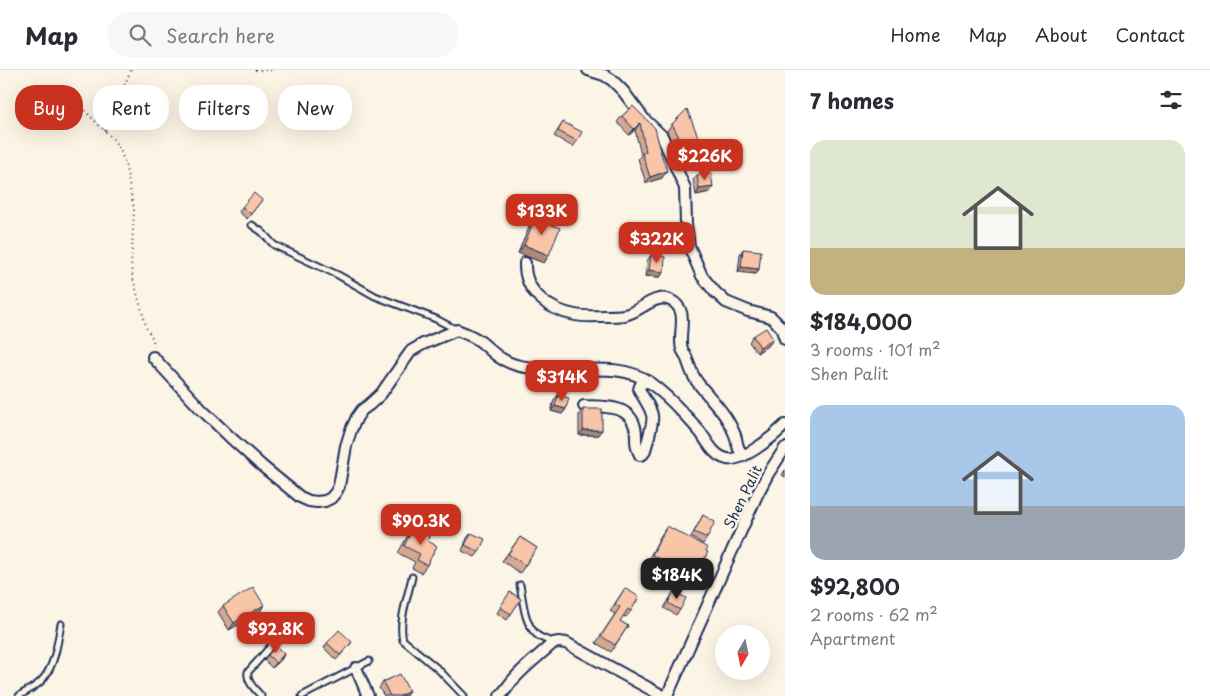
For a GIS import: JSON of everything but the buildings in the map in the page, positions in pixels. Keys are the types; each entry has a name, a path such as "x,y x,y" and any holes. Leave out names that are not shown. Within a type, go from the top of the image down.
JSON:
{"street":[{"path":"588,70 604,74 612,80 623,91 644,119 662,136 685,188 689,246 702,276 726,302 748,311 771,317 781,327 785,339"},
{"path":"525,263 524,273 539,298 549,306 573,315 623,316 655,300 669,300 675,304 680,310 682,317 682,349 693,377 721,410 733,430 738,451 744,455"},
{"path":"153,357 201,409 255,460 300,497 317,502 331,498 339,486 348,438 362,410 381,394 411,351 457,330 472,336 503,360 515,364 546,370 589,369 616,371 638,376 648,381 683,413 714,451 726,458 733,459 744,455 765,443 785,425"},
{"path":"584,406 626,412 632,418 635,426 637,449 640,455 643,454 653,417 649,406 639,390 641,384 648,381"},
{"name":"Shen Palit","path":"667,696 757,495 785,448"},
{"path":"500,696 511,681 554,643 558,642 566,644 664,696"},
{"path":"356,668 368,696"}],"lane":[{"path":"252,225 262,232 274,245 338,275 375,296 436,319 457,330"},
{"path":"412,577 402,620 401,632 403,640 438,670 464,696"},
{"path":"520,586 530,627 536,634 554,643"},
{"path":"260,696 249,682 247,676 248,672 270,646 274,623"},
{"path":"18,696 39,684 48,673 54,658 61,624"},
{"path":"302,696 368,661"}],"path":[{"path":"105,131 131,70"},
{"path":"255,70 272,70"},
{"path":"83,108 113,139 125,163 134,209 131,268 147,329 153,339 153,357"}]}
